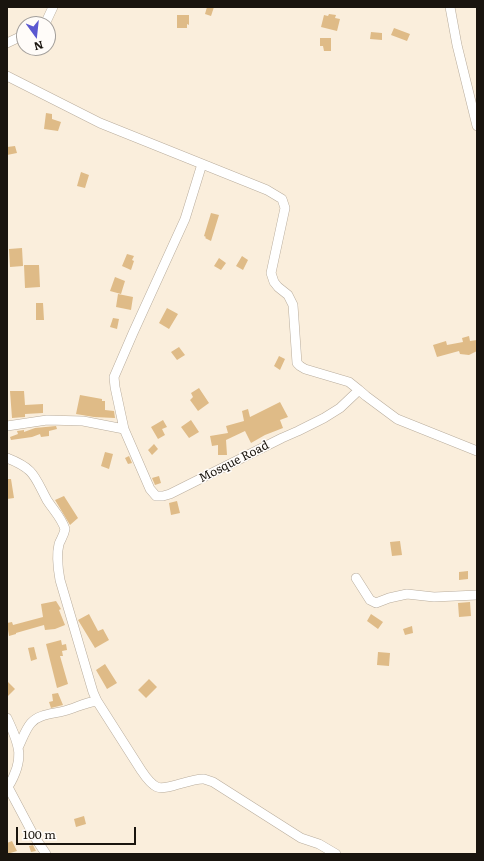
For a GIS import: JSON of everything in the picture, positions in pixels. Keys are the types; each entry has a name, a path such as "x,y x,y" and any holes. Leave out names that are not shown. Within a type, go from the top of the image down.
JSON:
{"street":[{"path":"450,7 457,45 477,126"},
{"path":"7,76 100,123 267,190 282,199 285,208 272,273 274,282 278,288 288,295 293,305 297,363 305,368 349,382 397,419 477,451"},
{"name":"Mosque Road","path":"202,164 186,219 114,377 124,429 150,489 156,496 170,494 324,418 340,408 360,390"},
{"path":"7,426 47,420 83,421 124,429"},
{"path":"7,458 17,462 32,473 37,479 48,500 62,519 65,529 59,544 57,566 97,701 141,770 156,786 162,788 192,780 204,779 213,782 301,838 319,844 336,854"},
{"path":"356,578 370,600 376,603 407,594 434,597 477,595"},
{"path":"18,748 28,728 37,718 44,715 63,712 83,703 97,701"},
{"path":"7,718 20,755 18,764 8,786 45,854"}],"building":[{"path":"207,7 214,7 211,16 205,14"},
{"path":"329,14 336,15 335,18 340,19 337,31 321,27 324,15 328,16"},
{"path":"177,15 189,15 189,25 187,24 187,28 177,28"},
{"path":"394,28 410,34 407,41 391,35"},
{"path":"371,32 382,33 382,40 370,39"},
{"path":"320,38 331,38 331,51 324,51 323,46 320,46"},
{"path":"46,113 52,114 52,119 61,122 58,131 44,129"},
{"path":"15,146 17,153 7,155 7,147"},
{"path":"81,172 89,175 85,188 77,186"},
{"path":"211,213 219,215 211,241 204,236"},
{"path":"22,248 23,266 10,267 9,249"},
{"path":"127,254 134,256 131,270 122,266"},
{"path":"242,256 248,260 243,270 236,266"},
{"path":"219,258 226,263 221,270 214,266"},
{"path":"24,265 39,265 40,287 25,288"},
{"path":"115,277 125,281 121,294 110,291"},
{"path":"118,294 133,297 131,310 116,307"},
{"path":"36,303 43,303 44,320 36,320"},
{"path":"167,308 178,314 169,329 159,323"},
{"path":"113,318 119,319 117,329 110,327"},
{"path":"469,336 470,341 477,340 477,351 469,355 460,354 459,351 437,357 433,345 446,341 447,345 463,342 462,338"},
{"path":"179,347 185,355 177,360 171,352"},
{"path":"279,356 285,359 280,370 274,366"},
{"path":"199,388 209,403 198,411 190,400 193,397 191,393"},
{"path":"10,391 24,391 25,405 43,404 43,413 25,414 25,417 12,418"},
{"path":"80,395 102,399 102,401 105,401 105,410 114,411 115,418 76,414"},
{"path":"280,402 288,417 280,420 283,428 265,435 251,443 245,431 226,440 227,455 218,455 218,445 212,446 210,436 228,433 226,426 244,421 242,411 248,409 250,417"},
{"path":"163,420 167,427 162,429 165,435 158,439 151,427"},
{"path":"191,420 199,432 189,438 181,427"},
{"path":"56,426 57,429 49,431 49,436 41,437 40,434 32,437 11,440 10,437 18,434 17,431 24,430 24,432 35,428"},
{"path":"154,444 158,449 152,455 148,450"},
{"path":"105,452 113,454 109,469 101,466"},
{"path":"129,456 132,463 128,464 125,458"},
{"path":"159,476 161,483 155,485 152,478"},
{"path":"7,479 11,479 14,498 7,499"},
{"path":"64,496 78,518 70,525 55,500"},
{"path":"177,501 180,513 171,515 169,503"},
{"path":"400,541 402,555 392,556 390,542"},
{"path":"468,571 468,579 459,580 459,572"},
{"path":"56,601 61,609 59,610 65,625 55,629 45,630 44,625 9,636 7,623 12,622 13,625 43,617 41,604"},
{"path":"470,602 471,616 459,617 458,603"},
{"path":"89,614 98,631 103,629 109,640 95,648 78,620"},
{"path":"371,614 383,622 378,629 367,621"},
{"path":"412,626 413,633 405,635 403,629"},
{"path":"61,640 62,645 66,644 67,650 62,651 63,656 60,656 68,684 57,688 46,644"},
{"path":"34,647 37,659 31,661 28,648"},
{"path":"378,652 390,653 389,666 377,665"},
{"path":"105,664 117,683 107,689 96,670"},
{"path":"149,679 157,687 146,698 138,690"},
{"path":"7,681 15,689 7,697"},
{"path":"58,693 63,705 51,708 49,702 53,701 52,694"},
{"path":"84,816 86,824 76,827 74,819"},
{"path":"12,841 17,851 7,854 7,843"},
{"path":"33,845 36,851 31,852 29,846"}]}
